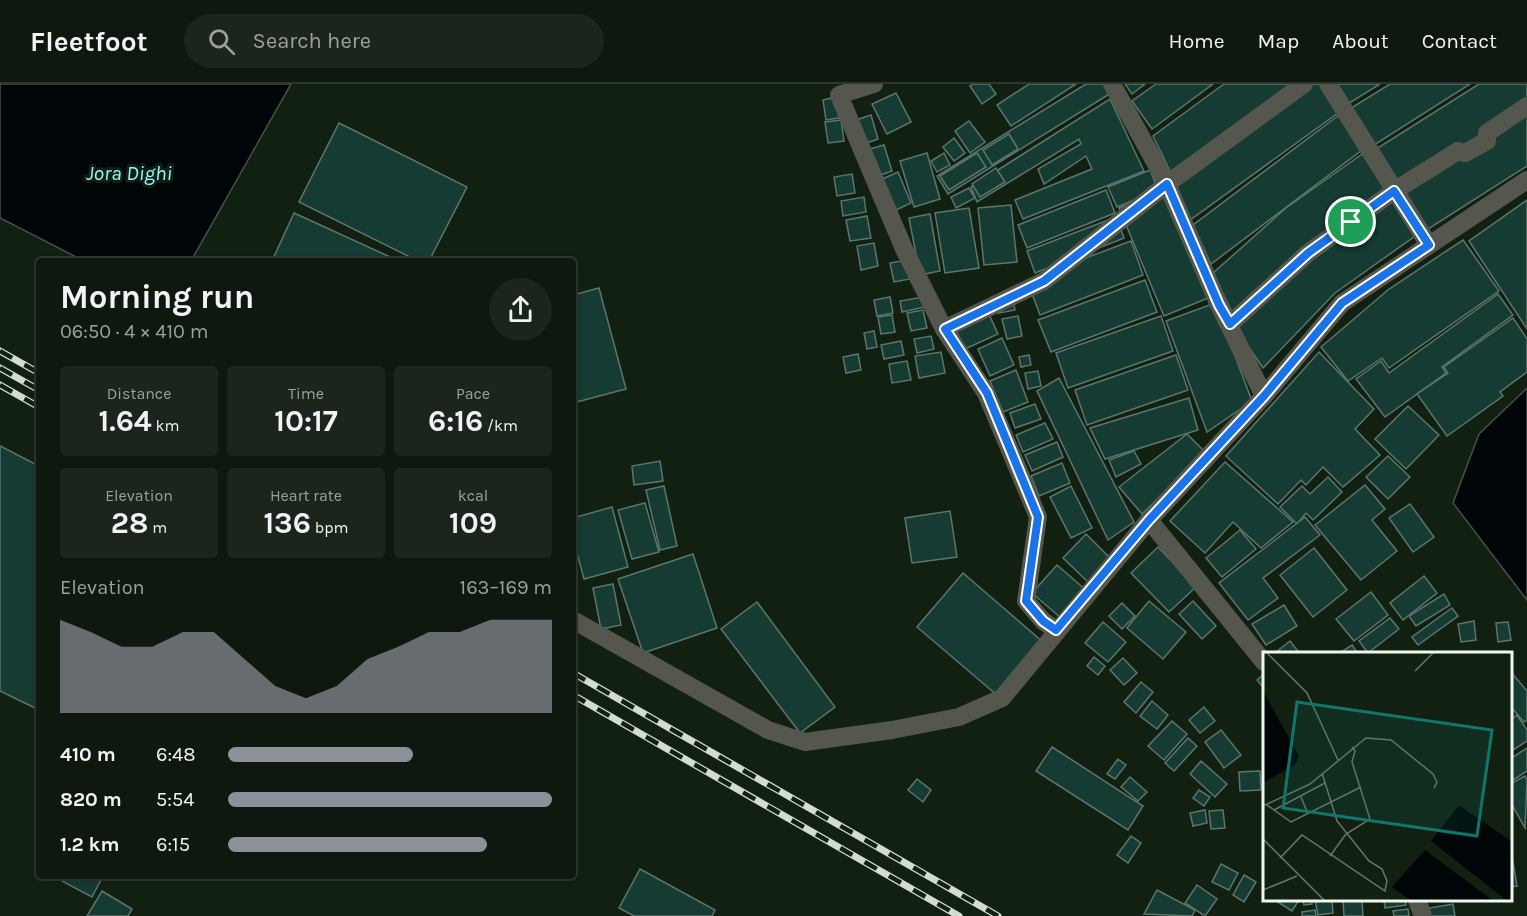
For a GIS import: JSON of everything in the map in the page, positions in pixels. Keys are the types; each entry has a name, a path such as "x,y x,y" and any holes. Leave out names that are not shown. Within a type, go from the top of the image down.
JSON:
{"street":[{"path":"874,84 839,95 904,249 945,329 987,393 1038,517 1026,601 1043,621 1056,630"},
{"path":"1112,84 1167,184 1219,305 1264,396"},
{"path":"945,329 1044,281 1167,184 1304,84"},
{"path":"1328,84 1429,245"},
{"path":"1230,324 1308,253 1394,191 1458,151 1465,153 1487,141 1487,133 1527,106"},
{"path":"576,622 768,730 805,742 892,730 959,717 1002,698 1149,520 1264,396 1342,303 1527,180"},
{"path":"1149,520 1263,661"},
{"path":"1417,901 1423,916"}],"water":[{"name":"Jora Dighi","path":"0,84 291,84 193,258 78,258 0,218"},
{"path":"1527,388 1527,600 1453,503 1479,434"}],"building":[{"path":"989,84 996,94 982,104 970,86"},
{"path":"1029,84 1076,84 1011,126 997,105"},
{"path":"1086,84 1105,84 1111,93 948,194 937,176"},
{"path":"1125,84 1145,84 1132,94"},
{"path":"1156,84 1213,84 1152,129 1132,101"},
{"path":"1224,84 1298,84 1172,175 1153,136"},
{"path":"1307,84 1322,84 1338,113 1190,220 1172,183"},
{"path":"1335,84 1380,84 1348,104"},
{"path":"1390,84 1470,84 1371,147 1348,110"},
{"path":"1479,84 1527,84 1527,99 1483,134 1395,186 1373,151"},
{"path":"896,93 911,122 887,134 872,104"},
{"path":"836,97 839,118 826,120 823,100"},
{"path":"1110,99 1144,171 1023,219 1015,200 1092,169 1086,156 1044,184 1038,169 1081,144 1079,139 977,202 971,187"},
{"path":"1527,110 1527,166 1425,231 1399,190"},
{"path":"871,115 878,139 864,144 856,120"},
{"path":"1339,115 1362,150 1211,264 1193,225"},
{"path":"841,120 844,141 828,143 825,122"},
{"path":"969,121 985,142 970,153 955,131"},
{"path":"339,123 467,187 431,258 412,258 299,202"},
{"path":"1009,134 1018,149 992,165 983,150"},
{"path":"954,138 965,153 954,161 943,147"},
{"path":"884,145 892,171 878,176 870,149"},
{"path":"1365,152 1390,189 1234,316 1213,273 1286,208"},
{"path":"927,153 940,199 914,207 900,161"},
{"path":"944,153 950,165 937,172 931,161"},
{"path":"977,153 986,167 949,190 940,176"},
{"path":"996,168 1005,182 980,197 972,184"},
{"path":"1150,170 1158,190 1117,207 1108,187"},
{"path":"898,172 911,203 894,211 880,180"},
{"path":"852,174 855,193 837,196 834,177"},
{"path":"969,188 975,198 956,208 951,197"},
{"path":"1106,190 1115,213 1027,248 1018,225"},
{"path":"1161,191 1208,298 1164,316 1119,208"},
{"path":"1392,196 1418,234 1335,293 1263,368 1235,327 1308,258"},
{"path":"864,197 866,212 843,216 841,201"},
{"path":"1527,200 1527,329 1469,241"},
{"path":"1011,205 1017,262 984,265 978,208"},
{"path":"969,208 979,268 945,273 935,213"},
{"path":"294,213 392,258 273,258"},
{"path":"930,214 940,271 920,275 909,218"},
{"path":"867,216 871,238 850,241 846,220"},
{"path":"1116,217 1124,238 1035,273 1027,251"},
{"path":"1463,240 1499,291 1389,368 1382,358 1348,381 1321,347 1389,289"},
{"path":"1131,241 1143,275 1040,315 1027,280"},
{"path":"874,243 878,266 861,270 857,246"},
{"path":"907,260 910,279 894,282 890,263"},
{"path":"1145,280 1157,312 1051,352 1038,320"},
{"path":"599,288 626,389 576,402 576,294"},
{"path":"1498,294 1513,315 1442,367 1446,373 1385,417 1356,379 1381,361 1389,373"},
{"path":"890,297 893,313 877,316 874,300"},
{"path":"923,297 925,307 902,312 900,301"},
{"path":"1013,300 1015,310 999,313"},
{"path":"1215,303 1252,401 1207,432 1166,321"},
{"path":"986,308 998,334 965,349 953,324"},
{"path":"923,310 927,328 911,331 907,313"},
{"path":"892,315 895,332 881,334 878,317"},
{"path":"1018,316 1022,336 1007,339 1002,319"},
{"path":"1161,316 1173,351 1068,388 1056,353"},
{"path":"1513,318 1527,339 1527,372 1500,392 1503,396 1447,436 1417,394 1448,373 1444,367"},
{"path":"874,331 877,347 867,349 864,333"},
{"path":"931,336 934,349 917,353 914,339"},
{"path":"1002,338 1014,365 990,376 978,349"},
{"path":"901,341 904,355 884,359 881,345"},
{"path":"941,352 945,373 919,378 915,356"},
{"path":"1319,352 1374,409 1355,429 1380,455 1343,487 1323,467 1306,485 1301,480 1278,504 1226,456"},
{"path":"858,354 861,370 846,373 843,357"},
{"path":"1029,355 1031,365 1021,367 1019,357"},
{"path":"1176,355 1188,390 1087,425 1075,390"},
{"path":"907,361 911,380 892,383 889,364"},
{"path":"1016,370 1028,402 1003,412 990,381"},
{"path":"1038,371 1041,386 1028,389 1025,373"},
{"path":"1059,378 1134,522 1108,540 1037,391"},
{"path":"1189,398 1198,430 1105,459 1090,428"},
{"path":"1035,404 1041,419 1015,428 1010,413"},
{"path":"1408,406 1439,435 1406,469 1375,439"},
{"path":"1045,423 1053,439 1023,452 1016,435"},
{"path":"1187,434 1205,452 1142,514 1119,487"},
{"path":"1057,442 1063,457 1032,471 1025,455"},
{"path":"0,446 36,464 36,709 0,691"},
{"path":"1134,451 1141,464 1116,477 1109,460"},
{"path":"1388,456 1410,477 1388,499 1366,477"},
{"path":"660,461 663,481 634,485 632,466"},
{"path":"1225,462 1293,522 1261,548 1233,522 1205,553 1170,521"},
{"path":"1062,463 1070,483 1039,496 1031,476"},
{"path":"1328,477 1342,492 1313,520 1306,513 1297,524 1280,507 1302,486 1310,494"},
{"path":"1365,485 1385,509 1372,520 1397,551 1361,580 1315,525"},
{"path":"664,486 677,546 660,550 646,490"},
{"path":"1071,486 1092,528 1071,538 1050,497"},
{"path":"645,503 659,552 632,559 618,510"},
{"path":"1410,504 1434,537 1413,552 1389,518"},
{"path":"612,507 628,567 584,579 576,549 576,517"},
{"path":"950,511 957,557 912,563 905,518"},
{"path":"1305,517 1320,535 1263,578 1278,598 1248,620 1219,583"},
{"path":"1240,530 1256,549 1222,577 1206,558"},
{"path":"1086,534 1110,558 1088,582 1063,558"},
{"path":"1158,547 1196,587 1169,612 1131,573"},
{"path":"1314,548 1347,590 1313,617 1280,575"},
{"path":"693,554 717,628 643,653 618,579"},
{"path":"1057,565 1087,591 1062,619 1032,593"},
{"path":"963,573 1044,643 998,696 917,627"},
{"path":"1424,576 1437,593 1403,620 1390,603"},
{"path":"613,584 621,625 601,629 593,588"},
{"path":"1371,592 1388,615 1354,641 1336,619"},
{"path":"1444,594 1450,605 1416,626 1409,616"},
{"path":"1149,601 1186,632 1163,659 1127,628"},
{"path":"1193,601 1216,626 1202,639 1179,614"},
{"path":"757,602 835,707 800,733 721,629"},
{"path":"1122,603 1135,616 1122,629 1109,616"},
{"path":"1284,605 1297,626 1266,645 1252,624"},
{"path":"1452,608 1458,616 1418,645 1412,637"},
{"path":"1390,618 1399,629 1369,652 1359,641"},
{"path":"1474,621 1476,640 1461,642 1458,624"},
{"path":"1103,622 1126,642 1108,662 1085,643"},
{"path":"1508,622 1511,640 1498,642 1496,623"},
{"path":"1290,641 1298,652 1276,652"},
{"path":"1352,645 1357,652 1341,652"},
{"path":"1094,657 1105,666 1098,675 1087,666"},
{"path":"1123,658 1137,673 1124,685 1110,670"},
{"path":"1512,673 1527,691 1527,720 1524,722 1512,708"},
{"path":"1263,675 1262,686 1257,680"},
{"path":"1141,682 1153,692 1136,713 1124,702"},
{"path":"1152,701 1168,715 1157,729 1140,716"},
{"path":"1204,707 1215,721 1200,733 1189,720"},
{"path":"1517,715 1527,730 1527,741 1512,751 1512,719"},
{"path":"1172,721 1187,734 1164,760 1148,746"},
{"path":"1221,730 1241,755 1224,768 1205,742"},
{"path":"1188,738 1197,746 1174,771 1165,763"},
{"path":"1052,747 1143,806 1128,830 1036,771"},
{"path":"1527,748 1527,771 1512,781 1512,758"},
{"path":"1118,759 1126,765 1115,779 1107,774"},
{"path":"1201,761 1227,784 1215,797 1190,774"},
{"path":"1260,771 1261,790 1240,791 1239,772"},
{"path":"1525,776 1527,780 1525,828 1512,805 1512,783"},
{"path":"1130,777 1147,792 1138,801 1121,787"},
{"path":"917,779 931,790 923,802 908,790"},
{"path":"1199,790 1210,797 1204,806 1193,798"},
{"path":"1205,810 1207,823 1193,826 1190,813"},
{"path":"1223,810 1225,828 1211,829 1209,811"},
{"path":"1131,836 1141,843 1128,863 1117,855"},
{"path":"1512,862 1513,862 1517,886 1512,887"},
{"path":"1221,864 1238,873 1229,890 1212,882"},
{"path":"640,869 715,910 712,916 634,916 619,908"},
{"path":"1244,875 1256,882 1244,902 1233,895"},
{"path":"58,879 101,879 92,897"},
{"path":"1197,885 1217,899 1205,916 1185,903"},
{"path":"1157,890 1195,910 1192,916 1144,914"},
{"path":"102,891 132,909 128,916 87,916"},
{"path":"1279,901 1298,901 1292,911"},
{"path":"1303,901 1312,901 1312,904 1304,905"},
{"path":"1315,901 1332,901 1333,913 1318,915"},
{"path":"1343,901 1362,901 1363,916 1344,916"},
{"path":"1384,901 1405,901 1406,905 1385,908"},
{"path":"1453,904 1455,916 1430,916 1429,908"},
{"path":"1408,909 1409,916 1394,916 1393,911"},
{"path":"1315,910 1316,916 1302,916 1302,912"}],"railway":[{"path":"0,351 36,371"},
{"path":"0,368 36,388"},
{"path":"0,385 36,405"},
{"path":"576,675 998,916"},
{"path":"576,697 959,916"}],"route":[{"path":"1167,184 1219,305 1230,324 1308,253 1351,222 1394,191 1429,245 1342,303 1264,396 1149,520 1064,622 1056,630 1043,621 1026,601 1038,517 987,393 945,329 1044,281 1167,184"}]}
